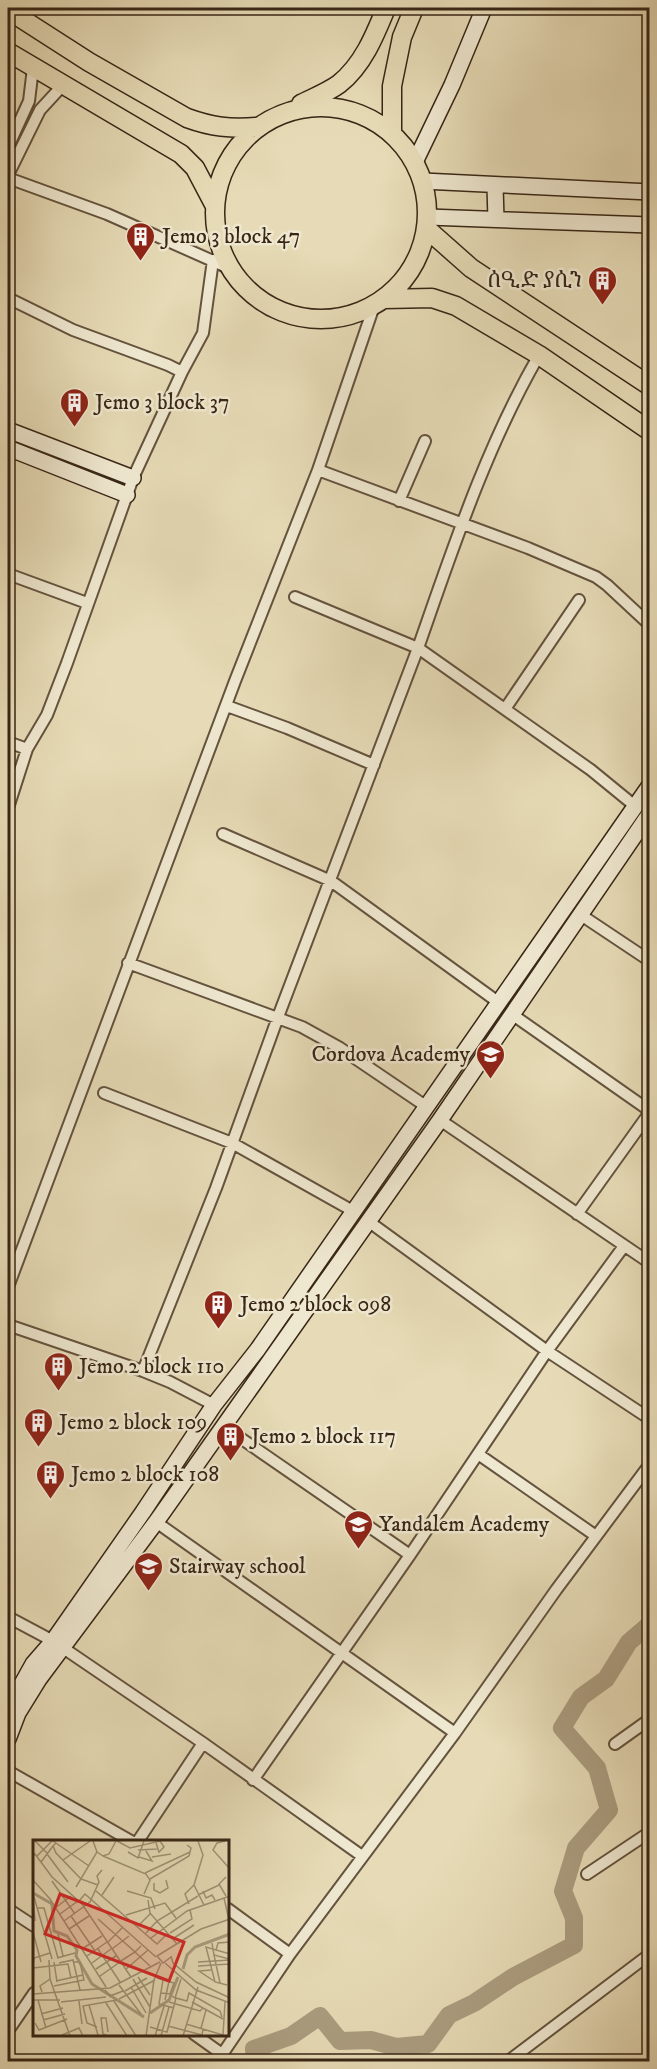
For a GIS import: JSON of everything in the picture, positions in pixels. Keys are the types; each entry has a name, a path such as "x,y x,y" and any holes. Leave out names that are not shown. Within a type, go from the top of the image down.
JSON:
{"main road":[{"path":"289,110 325,105 361,113 392,133 415,162 423,181 427,199 427,223 419,256 404,280 379,303 355,314 335,319 295,316 259,299 243,285 231,269 221,249 216,228 215,206 220,179 231,154 243,140 256,127 339,84 357,66 371,43 386,8"},
{"path":"392,133 392,86 402,37 414,8"},
{"path":"8,9 89,62 187,118 229,129 256,127"},
{"path":"8,52 181,154 195,168 215,206"},
{"path":"427,223 471,268 650,386"},
{"path":"379,303 432,298 456,306 539,355 650,430"}],"street":[{"path":"415,162 452,85 484,8"},
{"path":"8,147 29,101 33,68"},
{"path":"63,86 40,110 8,176 107,214 231,269"},
{"path":"423,181 650,192"},
{"path":"495,186 496,219"},
{"path":"427,223 496,219 650,225"},
{"path":"8,808 27,749 47,715 133,478 182,372 203,333 213,260"},
{"path":"8,298 73,330 182,372"},
{"path":"8,1287 128,963 318,470 379,303"},
{"path":"143,1371 186,1266 331,881 461,525 518,391 539,355"},
{"path":"8,430 133,478"},
{"path":"399,501 425,441"},
{"path":"8,448 127,495"},
{"path":"318,470 528,548 596,577 650,625"},
{"path":"8,574 87,603"},
{"path":"294,597 418,648 591,770 635,806"},
{"path":"505,709 579,600"},
{"path":"227,706 287,728 374,765"},
{"path":"8,741 27,749"},
{"path":"8,1709 33,1664 57,1645 156,1522 223,1426 264,1354 353,1211 650,785"},
{"path":"8,1739 27,1698 57,1645 214,1405 264,1354 368,1221 493,1044 650,813"},
{"path":"223,834 331,881 498,1002"},
{"path":"581,915 650,961"},
{"path":"128,963 302,1027 340,1048 427,1107"},
{"path":"513,1015 650,1111 577,1214"},
{"path":"477,1033 493,1044"},
{"path":"104,1093 232,1143 353,1211"},
{"path":"440,1120 650,1263"},
{"path":"368,1221 547,1351 650,1419"},
{"path":"253,1780 410,1555 547,1351 624,1246"},
{"path":"8,1325 143,1371 171,1382 214,1405"},
{"path":"223,1426 410,1555"},
{"path":"478,1454 596,1536"},
{"path":"196,2036 220,2058 290,1954 455,1733 650,1464"},
{"path":"156,1522 455,1733"},
{"path":"8,1617 57,1645 203,1743 362,1856"},
{"path":"615,1744 650,1719"},
{"path":"139,1840 203,1743"},
{"path":"8,1771 129,1840"},
{"path":"587,1874 650,1832"},
{"path":"8,1909 33,1925"},
{"path":"230,1910 290,1954"},
{"path":"507,2061 650,1954"},
{"path":"8,2031 33,1994"}],"waterway":[{"path":"255,2062 254,2049 291,2036 320,2016 340,2041 371,2040 396,2047 428,2044 449,2015 474,2003 513,1977 574,1945 574,1918 563,1891 576,1848 609,1810 597,1768 562,1728 581,1697 606,1679 629,1642 650,1624"}],"place":[{"name":"Jemo 3 block 47","path":"141,262"},
{"name":"ሰዒድ ያሲን","path":"603,306"},
{"name":"Jemo 3 block 37","path":"74,428"},
{"name":"Cordova Academy","path":"491,1080"},
{"name":"Jemo 2 block 098","path":"219,1330"},
{"name":"Jemo 2 block 110","path":"58,1392"},
{"name":"Jemo 2 block 109","path":"38,1448"},
{"name":"Jemo 2 block 117","path":"230,1462"},
{"name":"Jemo 2 block 108","path":"50,1500"},
{"name":"Yandalem Academy","path":"358,1550"},
{"name":"Stairway school","path":"148,1592"}]}
